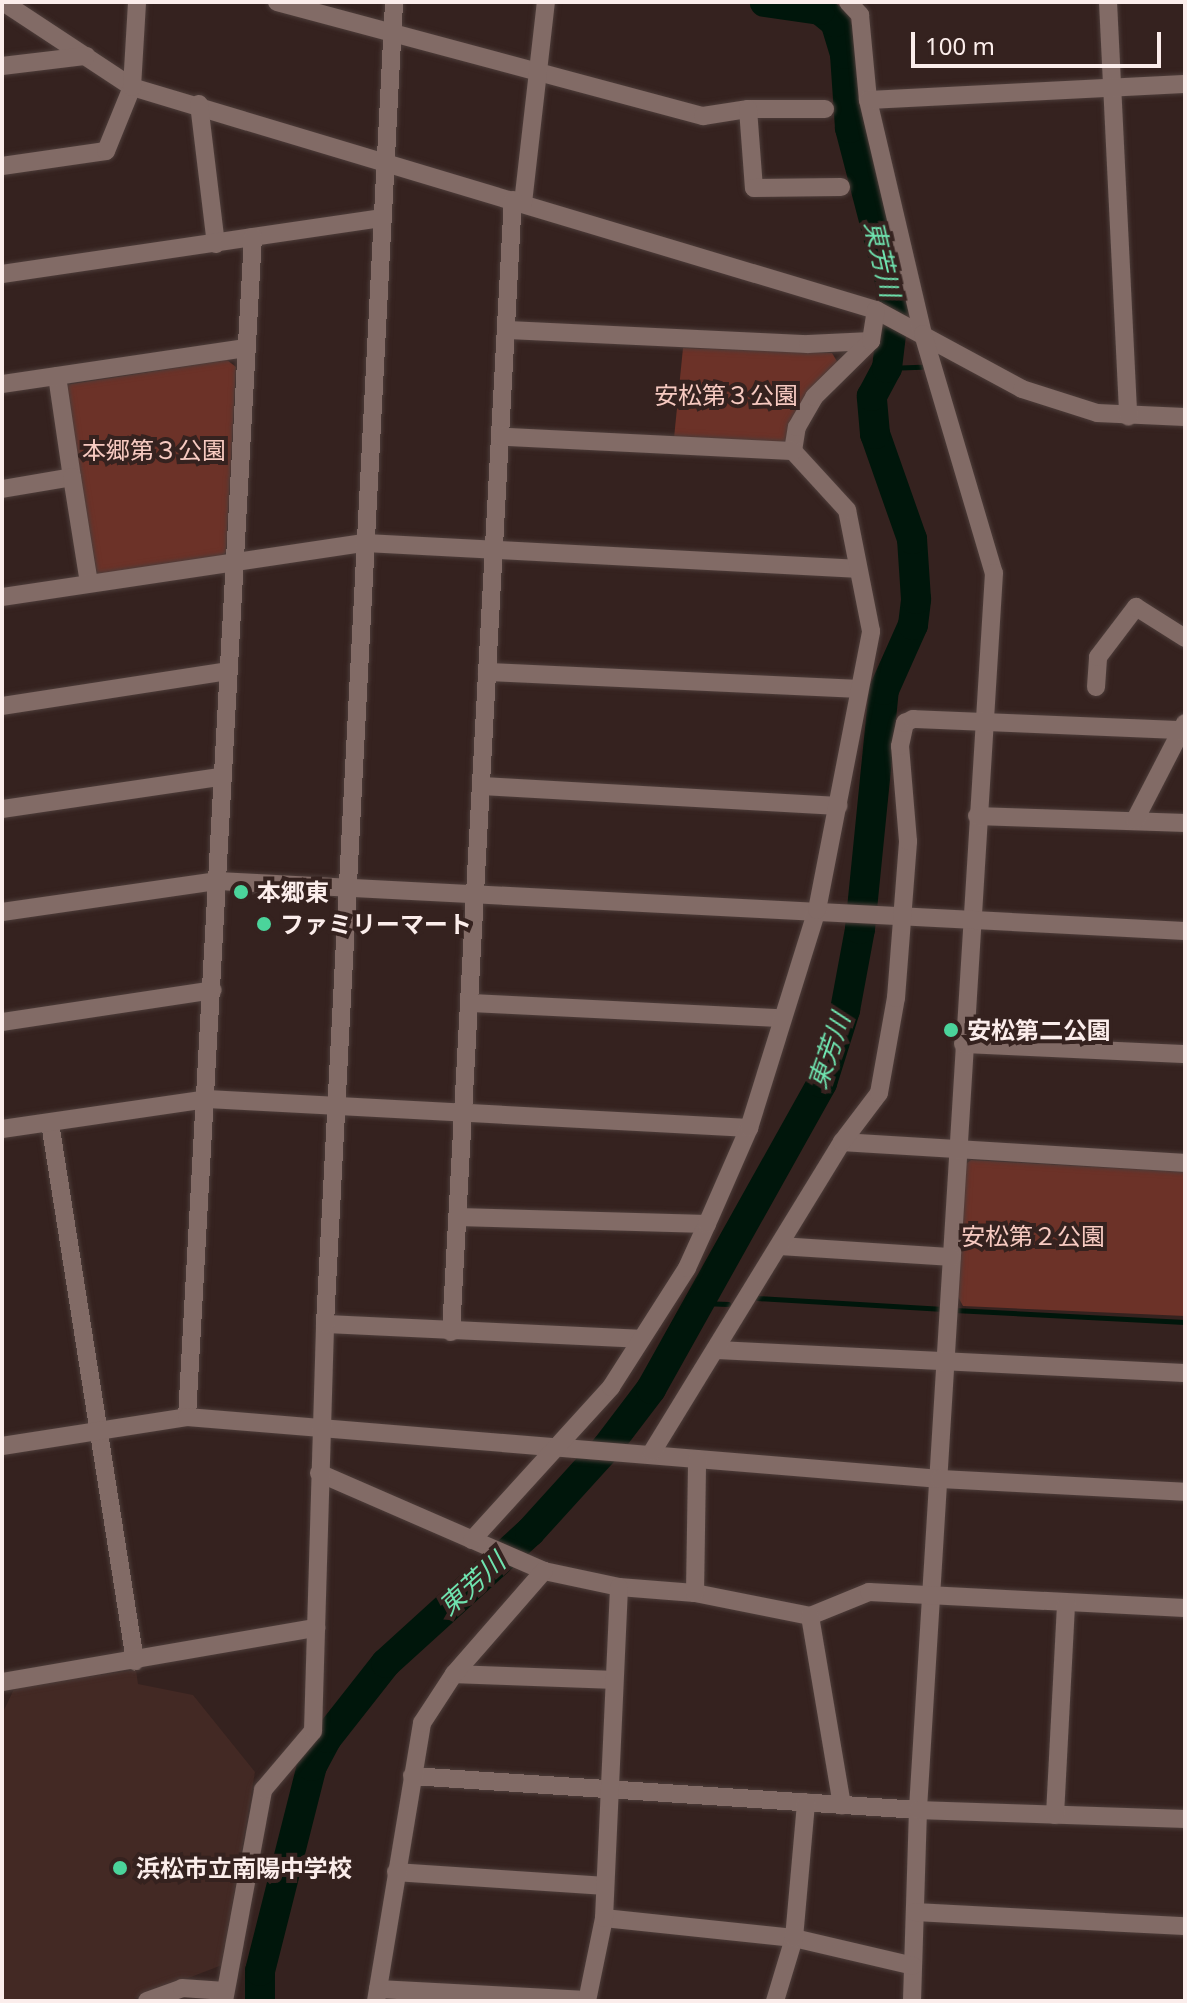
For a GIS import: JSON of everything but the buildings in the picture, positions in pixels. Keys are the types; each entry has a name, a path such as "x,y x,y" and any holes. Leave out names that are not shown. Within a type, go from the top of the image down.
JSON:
{"street":[{"path":"3,2 132,87 385,159 880,312 1022,389 1128,417 1185,417"},
{"path":"2,166 106,151 132,87 137,2"},
{"path":"277,2 703,116 748,109 825,109"},
{"path":"147,2001 182,1988 225,1996 263,1790 313,1731 325,1324 394,2"},
{"path":"451,1332 508,330 518,202 541,72 546,2"},
{"path":"848,2 860,15 868,100 916,330 994,573 982,723 956,1150 948,1361 918,1810 912,2001"},
{"path":"1108,2 1128,417"},
{"path":"2,66 86,56"},
{"path":"868,100 1185,84"},
{"path":"199,104 216,244"},
{"path":"748,109 754,188 841,187"},
{"path":"2,274 381,218"},
{"path":"187,1417 213,990 220,777 253,237"},
{"path":"793,451 797,427 814,397 871,341 880,312"},
{"path":"508,330 808,344 871,341"},
{"path":"2,384 245,348"},
{"path":"57,376 89,583"},
{"path":"472,1540 611,1387 687,1268 707,1224 749,1128 781,1018 821,911 838,806 850,759 857,689 871,631 856,569 847,510 793,451 502,437"},
{"path":"2,489 72,477"},
{"path":"2,597 365,543 856,569"},
{"path":"1096,687 1098,657 1136,607 1185,638"},
{"path":"2,706 228,671"},
{"path":"487,672 857,689"},
{"path":"652,1452 842,1142 879,1093 897,986 890,914 908,841 900,746 905,723 913,719 1183,727 1135,820"},
{"path":"2,809 220,777"},
{"path":"482,786 838,806"},
{"path":"977,816 1185,823"},
{"path":"2,912 218,881 1185,931"},
{"path":"2,1022 213,990"},
{"path":"470,1003 781,1018"},
{"path":"963,1044 1185,1054"},
{"path":"2,1129 207,1099 749,1128"},
{"path":"50,1123 135,1661"},
{"path":"842,1142 1185,1163"},
{"path":"458,1217 707,1224"},
{"path":"781,1246 952,1257"},
{"path":"325,1324 641,1339"},
{"path":"716,1350 1185,1373"},
{"path":"2,1446 187,1417 652,1452 697,1459 940,1479 1185,1492"},
{"path":"695,1593 697,1459"},
{"path":"319,1473 544,1571 619,1587 695,1593 810,1616 869,1592 933,1598 1185,1608"},
{"path":"544,1571 454,1674 422,1723 377,1995 587,2001 604,1918 619,1587"},
{"path":"1055,1815 1066,1603"},
{"path":"810,1616 842,1805"},
{"path":"2,1682 316,1628"},
{"path":"454,1674 614,1680"},
{"path":"412,1776 918,1810 1185,1819"},
{"path":"775,2001 794,1938 806,1803"},
{"path":"396,1872 605,1886"},
{"path":"915,1912 1185,1926"},
{"path":"604,1918 794,1938 913,1966"}],"shaded area":[{"name":"浜松市立南陽中学校","path":"136,1670 138,1684 193,1695 255,1772 222,1965 129,2001 2,2001 2,1714 15,1687"}],"green space":[{"name":"安松第３公園","path":"683,348 832,353 838,363 786,445 674,438"},
{"name":"本郷第３公園","path":"227,360 236,367 226,552 218,561 97,574 65,385"},
{"name":"安松第２公園","path":"971,1160 1185,1172 1185,1316 963,1306 957,1295 963,1166"}],"waterway":[{"name":"東芳川","path":"260,2001 260,1971 312,1766 327,1738 386,1663 530,1532 607,1447 651,1389 822,1083 845,1010 860,929 884,690 913,625 916,599 912,539 875,434 872,396 887,368 895,301 850,128 845,54 835,22 820,10 765,2"},
{"path":"887,368 921,367"},
{"path":"757,1298 944,1309"},
{"path":"701,1303 728,1304"},
{"path":"954,1310 1185,1322"}],"place":[{"name":"本郷東","path":"241,892"},
{"name":"ファミリーマート","path":"264,924"},
{"name":"安松第二公園","path":"951,1030"},
{"name":"浜松市立南陽中学校","path":"120,1868"}]}
